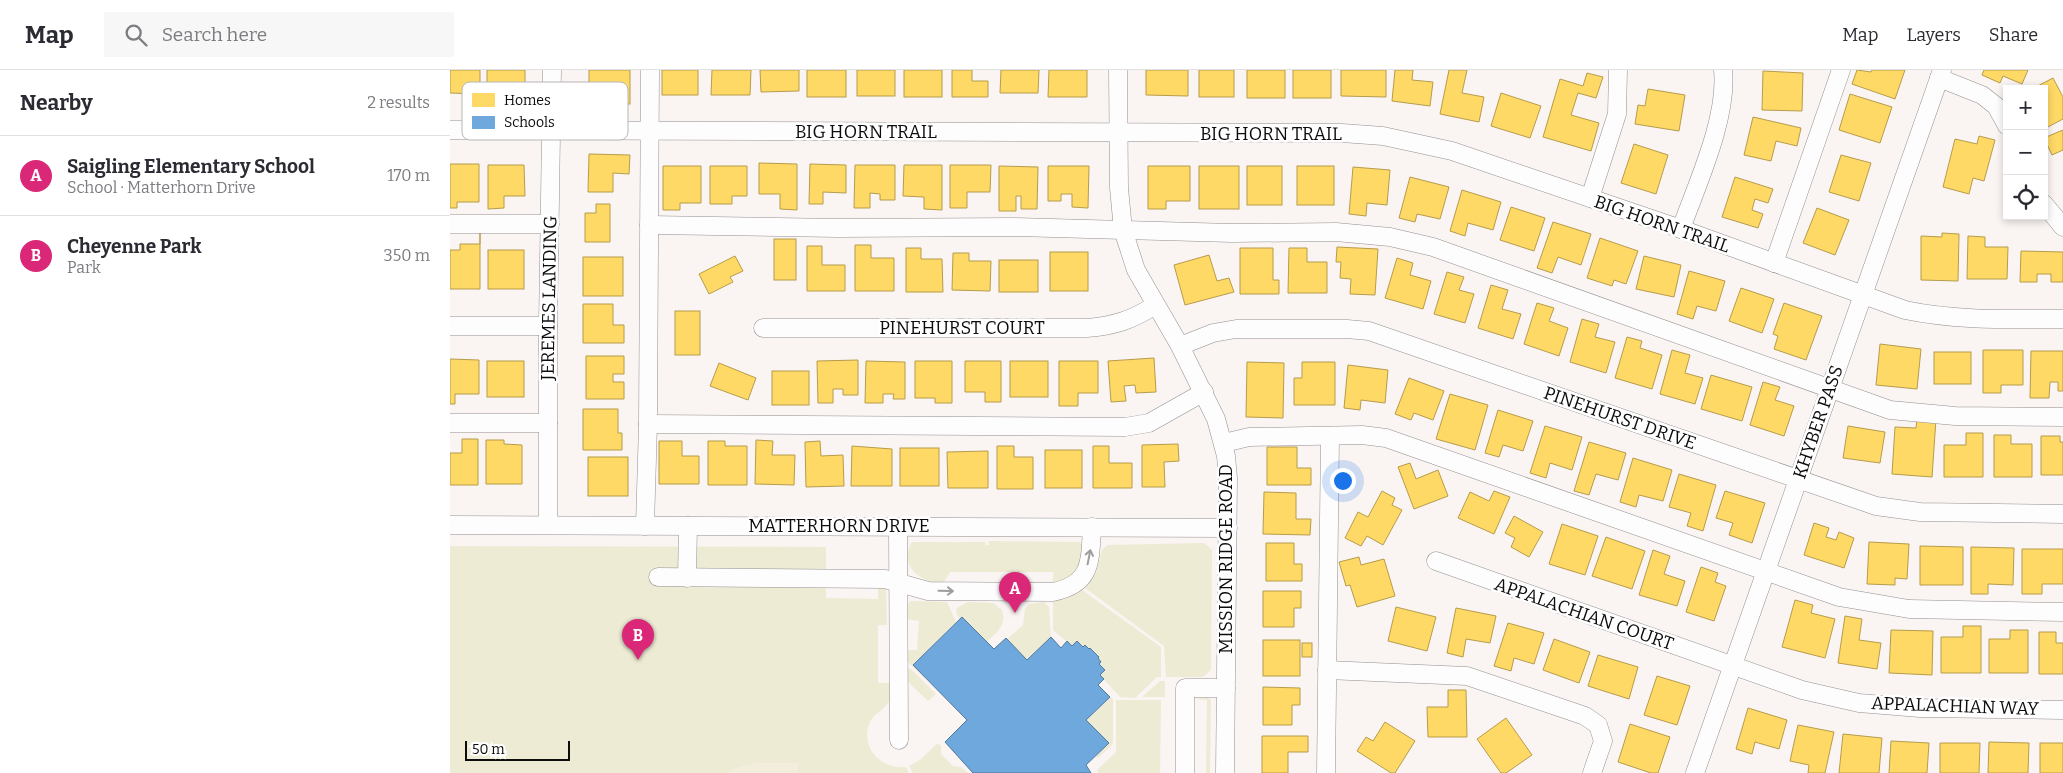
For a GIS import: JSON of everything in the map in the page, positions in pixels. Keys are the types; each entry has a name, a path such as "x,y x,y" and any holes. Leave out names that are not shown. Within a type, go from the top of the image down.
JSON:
{"street":[{"path":"645,526 648,424 650,70"},
{"name":"MISSION RIDGE ROAD","path":"1118,70 1118,188 1123,230 1136,270 1204,392 1224,443 1228,478 1225,773"},
{"path":"1590,198 1617,114 1618,70"},
{"path":"1681,229 1716,130 1721,106 1723,70"},
{"path":"1774,263 1841,70"},
{"path":"1940,74 1982,95 1996,106 2003,119"},
{"name":"KHYBER PASS","path":"1695,773 1940,74"},
{"name":"BIG HORN TRAIL","path":"628,130 1342,134 1383,136 1452,151 1681,229 1905,310 1932,316 1956,318 2063,319"},
{"name":"JEREMES LANDING","path":"548,525 551,140"},
{"path":"2048,209 2063,228"},
{"path":"450,224 550,224"},
{"path":"649,225 838,228 1013,227 1232,233 1336,232 1390,237 1433,247 1890,410 1955,416 2063,417"},
{"name":"PINEHURST COURT","path":"763,328 1097,327 1125,322 1155,305"},
{"path":"450,326 548,326"},
{"name":"PINEHURST DRIVE","path":"1180,346 1212,333 1236,329 1348,329 1369,331 1876,506 1920,512 2063,514"},
{"path":"648,424 1125,427 1149,423 1204,392"},
{"path":"450,423 548,423"},
{"path":"1224,443 1248,437 1362,435 1386,438 1839,597 1910,609 2063,612"},
{"path":"1326,773 1330,436"},
{"name":"MATTERHORN DRIVE","path":"450,525 1228,528"},
{"path":"687,578 688,526"},
{"path":"898,526 899,740"},
{"path":"658,578 885,579 928,591 1053,592 1067,589 1080,581 1086,570 1090,555 1092,527"},
{"name":"APPALACHIAN COURT","path":"1436,561 1733,666"},
{"name":"APPALACHIAN WAY","path":"1733,666 1802,690 1859,703 1920,708 2063,710"},
{"path":"1327,670 1467,676 1585,716 1598,725 1603,741 1592,773"},
{"path":"1185,773 1185,688 1226,688"}],"shaded area":[{"path":"989,541 1080,542 1083,556 1077,570 1066,580 1059,583 1052,583 1054,572 950,572 943,584 934,583 919,576 910,565 908,558 908,551 912,542 985,542 985,545 989,545"},
{"path":"1204,543 1212,550 1211,670 1203,677 1166,677 1164,646 1085,588 1096,573 1102,550 1108,545"},
{"path":"450,546 826,547 826,598 878,599 878,586 886,586 887,625 878,625 878,683 891,683 891,696 886,705 870,722 867,740 874,755 881,761 888,765 906,767 909,773 450,773"},
{"path":"1082,590 1161,647 1161,677 1157,677 1135,698 1120,697 1100,675 1105,670 1099,664 1101,661 1098,658 1099,656 1091,648 1089,649 1085,645 1083,647 1077,641 1072,646 1053,630 1053,602 1070,597"},
{"path":"910,601 947,602 956,622 913,664 925,679 907,661 907,650 917,650 919,621 907,619 907,607"},
{"path":"968,602 993,603 1002,610 1002,624 987,642 962,617 959,619 956,611 958,607"},
{"path":"1044,602 1049,607 1051,637 1027,660 1007,639 1023,625 1025,609 1029,604"},
{"path":"907,669 911,669 936,694 928,701 908,682"},
{"path":"1160,681 1165,681 1165,697 1142,697"},
{"path":"1110,697 1113,699 1113,741 1112,745 1098,758 1096,756 1109,743 1086,720"},
{"path":"1207,697 1211,700 1210,773 1206,773 1207,700 1194,699"},
{"path":"1116,700 1161,700 1160,773 1098,773 1097,770 1116,752"},
{"path":"938,743 941,746 941,754 953,766 961,767 968,773 913,773 909,766 920,760"},
{"path":"755,763 798,763 798,773 727,773 738,767"}],"building: Homes":[{"path":"450,70 480,70 480,82 462,82 462,93 450,93"},
{"path":"487,70 525,70 525,82 487,82"},
{"path":"589,70 630,70 630,104 628,104 628,82 589,82"},
{"path":"662,70 698,70 698,95 662,95"},
{"path":"712,70 751,70 750,95 711,95"},
{"path":"760,70 799,70 799,91 761,92"},
{"path":"807,70 846,70 846,97 807,97"},
{"path":"857,70 895,70 895,96 857,96"},
{"path":"904,70 942,70 942,97 904,97"},
{"path":"952,70 972,70 972,81 988,81 988,97 952,97"},
{"path":"1001,70 1039,70 1038,93 1000,93"},
{"path":"1049,70 1087,70 1087,97 1048,97"},
{"path":"1146,70 1188,70 1188,96 1146,95"},
{"path":"1199,70 1234,70 1234,97 1199,97"},
{"path":"1247,70 1285,70 1285,98 1247,98"},
{"path":"1293,70 1331,70 1331,98 1293,98"},
{"path":"1341,70 1386,70 1386,97 1341,96"},
{"path":"1395,70 1413,70 1412,80 1433,82 1430,106 1392,101"},
{"path":"1449,70 1467,70 1462,93 1484,97 1479,122 1440,114"},
{"path":"1857,70 1871,72 1872,70 1905,70 1895,99 1852,84"},
{"path":"1984,70 2028,70 2022,84 2003,76 2000,83 1982,75"},
{"path":"1763,71 1803,73 1802,111 1762,110"},
{"path":"1587,73 1603,77 1596,98 1578,93 1571,115 1599,123 1591,151 1543,137 1560,79 1583,86"},
{"path":"2053,78 2063,97 2063,119 2048,127 2048,85 2040,85"},
{"path":"1648,89 1685,95 1679,131 1635,124 1638,105 1645,106"},
{"path":"1501,93 1541,106 1530,138 1491,126"},
{"path":"1850,94 1892,107 1880,143 1839,130"},
{"path":"1753,117 1801,128 1797,146 1776,141 1771,161 1744,155"},
{"path":"2063,130 2063,150 2052,155 2048,146 2048,136"},
{"path":"1979,136 1995,140 1984,181 1973,178 1969,194 1943,187 1955,139 1977,144"},
{"path":"1634,144 1668,155 1656,194 1621,183"},
{"path":"589,154 630,155 629,174 613,173 613,192 588,192"},
{"path":"1841,155 1871,163 1859,201 1829,192"},
{"path":"759,163 797,164 797,210 780,209 780,194 759,194"},
{"path":"450,164 479,164 479,202 457,202 457,208 450,208"},
{"path":"810,164 846,165 846,193 823,192 823,204 809,204"},
{"path":"488,165 524,165 525,196 504,196 504,208 488,209"},
{"path":"855,165 895,165 895,200 880,200 880,194 870,193 870,208 854,208"},
{"path":"904,165 942,165 942,210 924,209 924,197 903,196"},
{"path":"950,165 991,165 990,192 967,192 967,208 950,208"},
{"path":"663,166 701,166 701,203 680,203 680,210 663,210"},
{"path":"710,166 747,166 747,196 732,196 732,204 710,204"},
{"path":"999,166 1038,167 1037,209 1021,209 1021,196 1016,196 1016,211 999,211"},
{"path":"1048,166 1089,166 1088,208 1072,207 1072,194 1061,194 1061,201 1048,201"},
{"path":"1148,166 1190,166 1190,201 1166,201 1166,209 1148,209"},
{"path":"1199,166 1239,166 1239,209 1199,209"},
{"path":"1247,166 1282,166 1282,205 1247,205"},
{"path":"1297,166 1334,166 1334,205 1297,205"},
{"path":"1353,167 1390,170 1387,205 1367,203 1366,216 1349,214"},
{"path":"1410,177 1449,187 1440,219 1417,214 1415,222 1399,218"},
{"path":"1735,177 1773,189 1768,203 1755,199 1752,210 1763,214 1758,228 1722,217"},
{"path":"1462,190 1501,202 1493,230 1468,223 1465,236 1450,231"},
{"path":"596,204 610,204 610,242 585,242 585,213 596,213"},
{"path":"1511,207 1545,218 1534,251 1500,240"},
{"path":"1817,208 1849,220 1835,255 1803,243"},
{"path":"1553,222 1591,234 1581,265 1558,257 1552,273 1537,268"},
{"path":"1942,233 1959,234 1958,281 1921,280 1921,236 1942,237"},
{"path":"1968,236 1985,237 1985,247 2008,247 2007,279 1967,279"},
{"path":"1600,238 1638,251 1626,284 1614,280 1612,286 1587,278"},
{"path":"774,239 796,239 796,280 774,280"},
{"path":"460,244 480,244 480,289 450,289 450,250 460,250"},
{"path":"855,245 871,245 871,258 894,258 894,291 855,291"},
{"path":"807,246 822,246 822,265 845,265 845,291 807,291"},
{"path":"1337,247 1378,249 1375,295 1350,294 1351,279 1340,278 1341,262 1336,262"},
{"path":"906,248 921,248 921,259 942,259 943,292 906,292"},
{"path":"1240,248 1273,248 1273,280 1279,280 1279,294 1240,294"},
{"path":"1289,248 1307,248 1307,262 1327,262 1327,293 1288,293"},
{"path":"488,250 524,250 524,289 488,289"},
{"path":"2021,251 2063,252 2063,282 2051,282 2051,274 2037,274 2037,282 2020,282"},
{"path":"1050,252 1088,252 1088,291 1050,291"},
{"path":"953,253 969,253 969,261 991,261 990,291 952,290"},
{"path":"1209,255 1217,281 1229,278 1234,292 1185,305 1174,265"},
{"path":"735,256 743,271 730,277 733,282 709,294 699,274"},
{"path":"1644,256 1681,265 1674,297 1636,289"},
{"path":"583,257 623,257 623,296 583,296"},
{"path":"1397,258 1413,263 1410,275 1431,281 1423,309 1385,298"},
{"path":"999,260 1038,260 1038,292 999,292"},
{"path":"1689,271 1725,281 1716,311 1697,306 1693,319 1677,314"},
{"path":"1447,272 1464,277 1459,290 1474,294 1465,323 1434,314"},
{"path":"1491,285 1508,290 1502,309 1521,314 1513,339 1478,328"},
{"path":"1741,288 1774,299 1762,333 1729,321"},
{"path":"1537,303 1554,308 1549,321 1568,328 1559,356 1524,344"},
{"path":"1784,303 1822,316 1806,360 1774,349 1778,336 1773,334"},
{"path":"583,304 613,304 613,325 624,325 624,343 583,343"},
{"path":"675,311 700,311 700,355 675,355"},
{"path":"1582,319 1599,324 1595,337 1615,342 1606,373 1570,362"},
{"path":"1627,337 1642,341 1640,348 1662,355 1652,389 1615,378"},
{"path":"1880,344 1921,349 1917,389 1876,385"},
{"path":"1672,350 1690,355 1685,373 1703,378 1695,404 1660,394"},
{"path":"1983,350 2023,350 2023,385 2001,385 2001,393 1983,393"},
{"path":"2031,351 2063,351 2063,391 2058,391 2058,382 2050,382 2049,398 2030,398"},
{"path":"1934,352 1971,352 1971,384 1934,384"},
{"path":"586,356 624,356 624,374 613,374 613,382 624,382 624,399 586,399"},
{"path":"1154,358 1156,392 1136,393 1135,385 1124,386 1126,401 1111,402 1108,361"},
{"path":"450,359 479,360 479,394 455,394 455,404 450,404"},
{"path":"858,360 858,395 843,395 843,389 833,389 833,403 818,403 817,361"},
{"path":"487,361 524,361 524,397 487,397"},
{"path":"866,361 905,362 905,399 893,399 894,394 883,394 883,403 865,403"},
{"path":"915,361 952,361 952,403 935,403 935,398 915,398"},
{"path":"965,361 1001,361 1001,402 985,402 985,392 965,392"},
{"path":"1010,361 1048,361 1048,397 1010,397"},
{"path":"1059,361 1098,361 1098,393 1078,393 1078,406 1059,406"},
{"path":"1247,362 1284,363 1283,418 1246,417"},
{"path":"1302,362 1335,362 1335,405 1294,405 1294,378 1302,378"},
{"path":"719,363 756,378 748,400 710,386"},
{"path":"1348,365 1388,370 1385,403 1361,400 1360,410 1344,408"},
{"path":"772,371 809,371 809,405 772,405"},
{"path":"1711,375 1752,387 1742,421 1701,409"},
{"path":"1409,378 1444,391 1433,420 1414,413 1411,420 1395,414"},
{"path":"1763,382 1780,387 1775,400 1794,406 1784,436 1750,425"},
{"path":"1450,394 1488,405 1475,450 1436,439"},
{"path":"583,409 618,409 618,433 622,433 622,450 583,450"},
{"path":"1498,410 1533,421 1523,451 1503,445 1499,457 1485,453"},
{"path":"1917,418 1936,419 1932,477 1892,474 1895,427 1916,428"},
{"path":"1545,426 1582,437 1572,470 1550,463 1546,478 1530,473"},
{"path":"1848,426 1885,432 1880,463 1843,458"},
{"path":"1966,433 1983,433 1983,477 1944,477 1944,445 1966,445"},
{"path":"1994,435 2011,435 2011,444 2032,444 2032,477 1994,477"},
{"path":"2041,436 2060,436 2060,442 2063,442 2063,475 2041,475"},
{"path":"462,439 478,439 478,485 450,485 450,453 462,453"},
{"path":"486,440 504,440 504,444 522,445 522,484 486,484"},
{"path":"756,440 773,441 772,455 795,455 794,485 755,484"},
{"path":"659,441 682,441 682,456 699,456 699,484 659,484"},
{"path":"708,441 725,441 725,446 747,446 747,485 708,485"},
{"path":"820,441 821,456 843,455 844,486 806,487 805,442"},
{"path":"1589,442 1626,453 1618,480 1596,474 1589,495 1574,491"},
{"path":"1178,444 1179,461 1164,462 1165,487 1142,487 1142,445"},
{"path":"852,446 892,449 892,486 851,486"},
{"path":"997,446 1014,446 1014,457 1033,457 1033,489 997,489"},
{"path":"1093,446 1109,446 1109,463 1132,463 1132,488 1093,488"},
{"path":"1267,447 1297,447 1297,468 1311,468 1311,485 1267,485"},
{"path":"900,448 939,448 939,486 900,486"},
{"path":"1045,450 1082,450 1082,488 1045,488"},
{"path":"988,451 988,488 948,488 947,452"},
{"path":"588,457 628,457 628,496 588,496"},
{"path":"1633,458 1672,470 1663,501 1639,495 1636,507 1620,502"},
{"path":"1410,463 1416,479 1438,470 1448,496 1414,509 1398,467"},
{"path":"1679,474 1716,485 1703,531 1687,526 1691,513 1669,507"},
{"path":"1382,491 1395,498 1392,505 1402,510 1383,545 1367,536 1361,546 1345,538 1358,512 1368,517"},
{"path":"1494,491 1510,497 1494,534 1458,518 1470,492 1489,501"},
{"path":"1725,491 1765,503 1752,543 1729,535 1733,523 1716,518"},
{"path":"1264,492 1296,493 1296,519 1311,519 1310,535 1263,534"},
{"path":"1514,516 1543,532 1529,557 1511,547 1515,538 1505,533"},
{"path":"1814,523 1829,528 1826,537 1836,540 1839,532 1854,538 1844,568 1804,555"},
{"path":"1562,524 1598,536 1585,575 1549,564"},
{"path":"1606,537 1645,551 1632,589 1592,576"},
{"path":"1869,542 1909,544 1907,579 1895,578 1895,585 1867,584"},
{"path":"1266,543 1294,543 1294,564 1302,564 1302,581 1266,581"},
{"path":"1920,546 1963,547 1963,585 1920,585"},
{"path":"1971,547 2014,548 2013,585 1988,584 1988,594 1971,594"},
{"path":"2022,549 2063,549 2063,584 2042,584 2042,594 2022,594"},
{"path":"1653,550 1670,556 1664,574 1685,581 1677,606 1639,595"},
{"path":"1359,557 1361,565 1384,559 1395,596 1357,607 1350,585 1346,586 1339,562"},
{"path":"1701,567 1718,573 1715,582 1726,586 1714,621 1686,612"},
{"path":"1263,591 1301,591 1301,608 1294,608 1294,627 1263,627"},
{"path":"1795,600 1813,605 1811,613 1835,619 1825,658 1782,647"},
{"path":"1396,607 1436,617 1427,651 1388,641"},
{"path":"1456,608 1496,616 1490,643 1466,639 1463,657 1447,653"},
{"path":"1845,616 1862,619 1859,640 1881,643 1877,669 1838,663"},
{"path":"1508,623 1544,633 1534,664 1514,658 1511,671 1494,666"},
{"path":"1963,626 1981,626 1981,673 1941,673 1941,637 1963,637"},
{"path":"1891,630 1933,631 1932,675 1889,673"},
{"path":"2010,630 2028,630 2028,673 1989,673 1989,639 2010,639"},
{"path":"2039,632 2056,632 2056,643 2063,643 2063,674 2039,674"},
{"path":"1554,639 1590,652 1579,683 1543,670"},
{"path":"1263,640 1300,640 1300,676 1263,676"},
{"path":"1302,643 1312,643 1312,657 1302,657"},
{"path":"1598,655 1638,667 1629,699 1588,686"},
{"path":"1657,676 1690,686 1677,725 1644,715"},
{"path":"1263,687 1300,688 1300,705 1292,705 1292,725 1263,725"},
{"path":"1448,690 1466,690 1467,737 1428,737 1427,707 1448,707"},
{"path":"1748,708 1787,720 1779,749 1755,742 1752,754 1736,749"},
{"path":"1506,718 1532,755 1506,773 1501,773 1477,739"},
{"path":"1385,722 1415,741 1395,773 1391,773 1357,751 1366,737 1373,741"},
{"path":"1630,724 1670,737 1658,773 1651,773 1618,762"},
{"path":"1798,725 1834,732 1825,773 1808,773 1809,765 1790,761"},
{"path":"1843,734 1882,738 1879,773 1839,773"},
{"path":"1262,736 1308,736 1308,752 1288,752 1288,773 1262,773"},
{"path":"1891,741 1929,743 1927,773 1889,773"},
{"path":"1989,742 2029,743 2028,773 1988,773"},
{"path":"1940,743 1980,743 1979,773 1940,773"},
{"path":"2040,743 2063,743 2063,773 2040,773"}],"building: Schools":[{"path":"962,617 994,649 1006,638 1027,660 1051,637 1061,648 1067,641 1072,646 1077,641 1083,647 1085,645 1090,648 1099,657 1101,662 1099,664 1105,670 1100,675 1104,679 1098,685 1110,697 1086,720 1109,743 1086,765 1091,773 973,773 945,742 967,720 913,665"}],"place":[{"name":"Saigling Elementary School","path":"1015,613"},
{"name":"Cheyenne Park","path":"638,660"}]}
